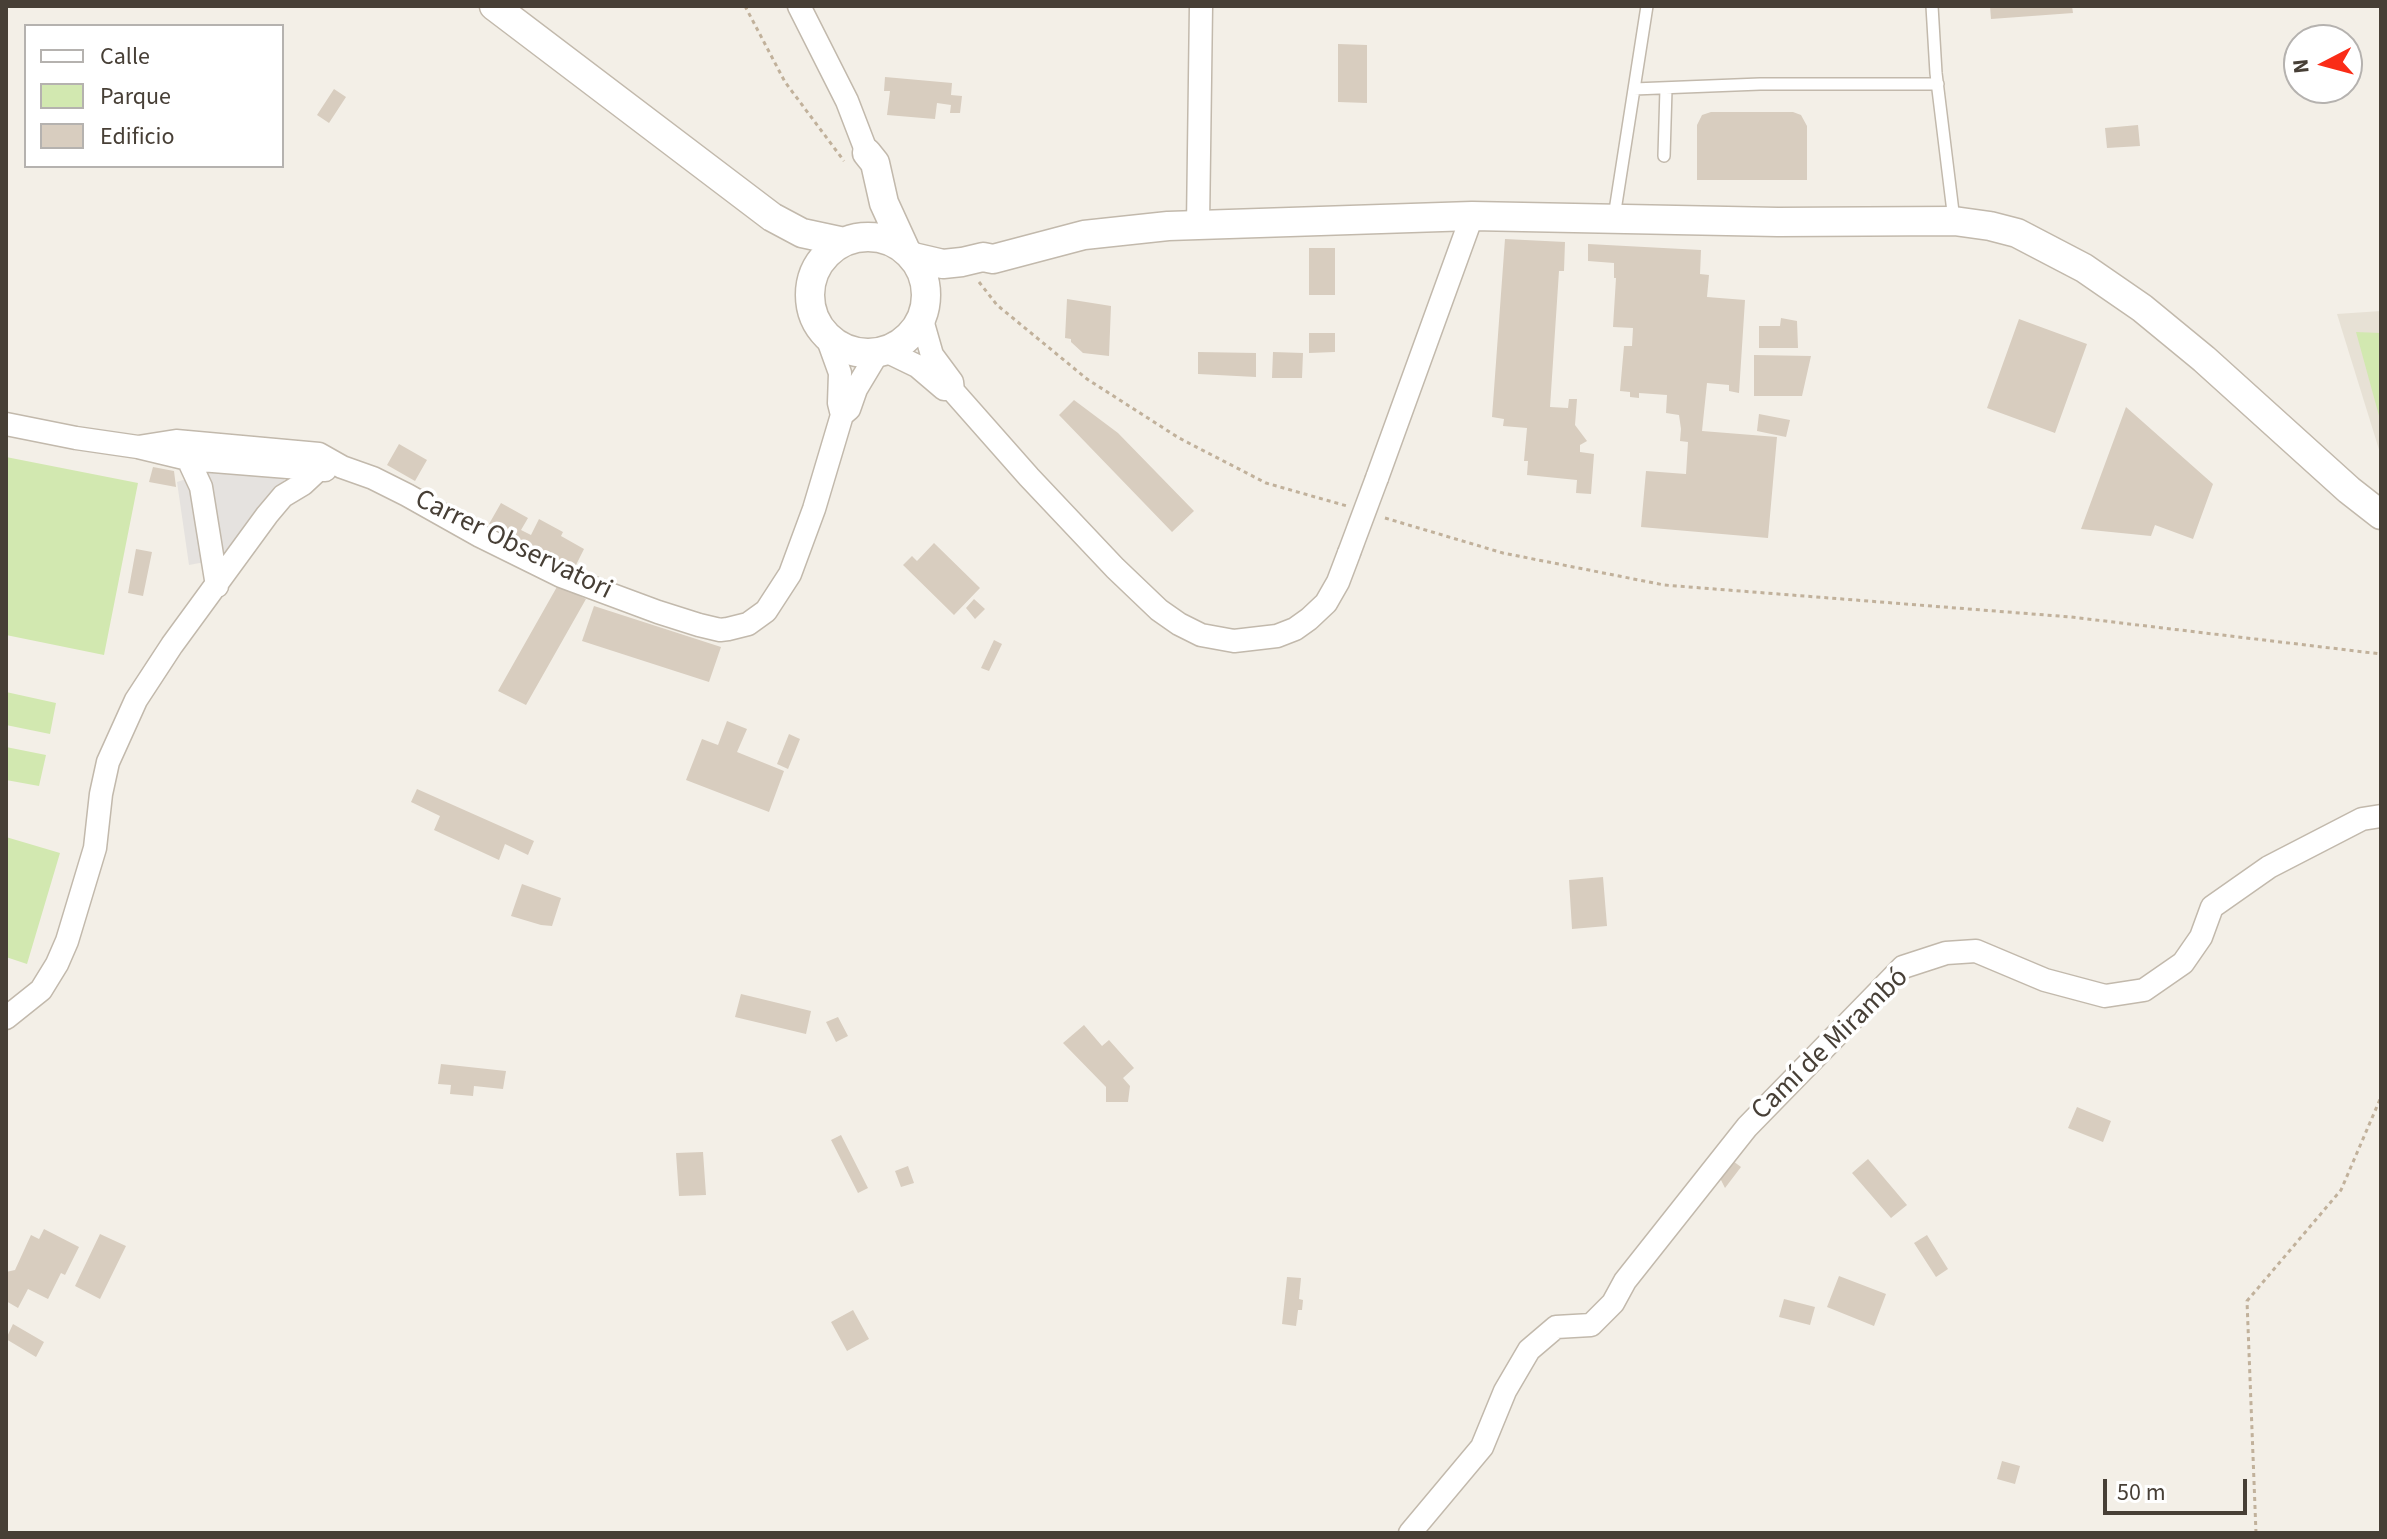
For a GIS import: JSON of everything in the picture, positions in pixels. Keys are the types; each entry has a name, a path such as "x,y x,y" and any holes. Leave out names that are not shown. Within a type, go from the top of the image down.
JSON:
{"street":[{"path":"494,6 772,217 802,233 849,240 882,238 910,254 943,264 983,257 982,266"},
{"path":"799,6 847,101 859,162 865,166 869,198 864,217 849,240 825,256 813,276 811,287 813,314 827,337 840,373 839,403 842,415 849,409 856,389 881,352 911,336 924,310 954,282 982,266 1084,235 1198,225 1472,216 1778,222 1954,221 2017,233 2084,268 2142,308 2204,359 2349,490 2381,515"},
{"path":"1198,225 1201,6"},
{"path":"859,162 875,163 884,203 924,277 924,310 932,355 952,382 953,391 1029,477 1159,610 1201,635 1234,641 1277,636 1295,629 1326,603 1338,582 1472,216"},
{"path":"772,217 801,259 811,287"},
{"path":"827,337 850,351 881,352 917,366 944,390 953,391"},
{"name":"Carrer Observatori","path":"6,424 138,447 198,466 280,458 318,470 342,467 385,483 480,536 561,576 658,612 728,629 748,624 766,611 786,582 804,539 842,415"},
{"path":"138,447 176,441 249,447 280,458 319,454 342,467"},
{"path":"217,586 198,466 214,452 232,456 249,447"},
{"path":"280,458 288,473 283,496"},
{"path":"6,1018 41,990 67,941 95,848 104,778 125,723 160,664 244,545 283,496 318,470"},
{"name":"Camí de Mirambó","path":"1410,1533 1482,1447 1505,1391 1529,1350 1556,1327 1591,1325 1613,1303 1625,1281 1747,1127 1903,967 1946,953 1976,951 2045,980 2105,996 2144,990 2183,963 2201,937 2212,907 2269,867 2362,819 2381,816"}],"lane":[{"path":"1614,218 1647,6"},
{"path":"1932,6 1954,221"},
{"path":"1634,89 1760,84 1938,84"},
{"path":"1664,156 1666,89"}],"path":[{"path":"745,6 785,82 859,162"},
{"path":"982,266 997,305 1087,379 1179,438 1266,483 1355,509"},
{"path":"1385,518 1503,553 1664,585 2071,617 2381,654"},
{"path":"2256,1533 2247,1301 2341,1190 2381,1097"}],"shaded area":[{"path":"2381,311 2381,456 2337,314"},
{"path":"217,469 282,474 285,482 234,547 205,562 189,565 177,482"}],"green space":[{"path":"2356,332 2381,333 2381,423"},
{"path":"6,457 138,483 104,655 6,635"},
{"path":"6,692 56,703 50,734 6,725"},
{"path":"6,747 46,755 39,786 6,780"},
{"path":"6,837 60,853 27,964 6,957"}],"building":[{"path":"1990,6 2072,6 2073,13 1991,19"},
{"path":"1338,44 1367,45 1367,103 1338,102"},
{"path":"885,77 952,83 951,95 962,96 960,113 950,113 951,105 937,103 935,119 887,115 890,91 884,91"},
{"path":"334,89 346,97 329,123 317,115"},
{"path":"1711,112 1793,112 1801,115 1807,126 1807,180 1697,180 1697,125 1702,115"},
{"path":"2138,125 2140,146 2107,148 2105,128"},
{"path":"1505,239 1565,242 1564,271 1559,271 1550,407 1568,408 1569,399 1577,399 1575,425 1587,441 1580,445 1580,452 1594,454 1591,494 1576,493 1577,480 1527,475 1528,461 1524,461 1527,428 1503,426 1504,419 1492,417"},
{"path":"1588,244 1701,250 1700,274 1709,275 1707,297 1745,300 1739,393 1729,391 1729,385 1707,383 1702,431 1777,437 1768,538 1641,527 1646,471 1686,474 1688,442 1680,441 1679,415 1666,413 1667,395 1639,393 1639,398 1630,397 1630,392 1620,391 1624,346 1632,346 1633,328 1613,327 1614,263 1588,261"},
{"path":"1309,248 1335,248 1335,295 1309,295"},
{"path":"1067,299 1111,306 1109,356 1083,353 1071,339 1065,338"},
{"path":"1781,318 1797,321 1798,348 1759,348 1759,326 1780,326"},
{"path":"2019,319 2087,344 2055,433 1987,408"},
{"path":"1309,333 1335,333 1335,352 1309,353"},
{"path":"1198,352 1256,353 1256,377 1198,374"},
{"path":"1273,352 1303,353 1302,378 1272,378"},
{"path":"1754,355 1811,356 1802,396 1754,396"},
{"path":"1074,400 1118,433 1194,511 1172,532 1059,415"},
{"path":"2126,407 2213,484 2193,539 2155,525 2151,536 2081,529"},
{"path":"1759,414 1790,420 1786,437 1757,431"},
{"path":"399,444 427,460 415,481 387,465"},
{"path":"153,467 174,471 176,487 149,482"},
{"path":"501,503 528,518 521,530 531,535 539,519 563,532 561,536 584,549 574,569 489,524"},
{"path":"934,543 980,588 954,615 903,565 912,556 917,561"},
{"path":"136,549 152,552 143,596 128,593"},
{"path":"558,585 586,599 526,705 498,691"},
{"path":"974,599 985,609 975,619 966,608"},
{"path":"594,606 721,647 709,682 582,641"},
{"path":"994,640 1002,644 989,671 981,668"},
{"path":"727,721 747,729 737,752 784,771 769,812 686,780 702,739 718,745"},
{"path":"789,734 800,739 788,769 777,764"},
{"path":"417,789 534,841 528,855 505,844 499,860 434,830 440,816 411,802"},
{"path":"1603,877 1607,926 1572,929 1569,880"},
{"path":"522,884 561,898 552,926 511,916"},
{"path":"741,994 811,1011 806,1034 735,1017"},
{"path":"838,1017 848,1036 836,1042 826,1022"},
{"path":"1084,1025 1102,1046 1109,1040 1134,1068 1123,1078 1130,1086 1128,1102 1106,1102 1106,1087 1063,1043"},
{"path":"441,1064 506,1071 503,1089 474,1086 473,1096 450,1094 451,1085 438,1084"},
{"path":"2077,1107 2111,1121 2103,1142 2068,1128"},
{"path":"841,1135 868,1188 858,1193 831,1140"},
{"path":"703,1152 706,1195 679,1196 676,1153"},
{"path":"1868,1159 1907,1205 1891,1218 1852,1173"},
{"path":"1733,1161 1741,1167 1725,1188 1720,1178"},
{"path":"908,1166 914,1183 901,1187 895,1171"},
{"path":"44,1229 79,1247 48,1299 28,1289 18,1308 6,1301 6,1272 15,1270 31,1235 39,1239"},
{"path":"100,1234 126,1246 100,1299 75,1286"},
{"path":"1927,1235 1948,1269 1936,1277 1914,1243"},
{"path":"1839,1276 1886,1294 1874,1326 1827,1307"},
{"path":"1287,1277 1301,1278 1299,1299 1303,1300 1302,1310 1298,1310 1296,1326 1282,1324"},
{"path":"1784,1299 1815,1307 1810,1325 1779,1317"},
{"path":"853,1310 869,1339 847,1351 831,1322"},
{"path":"13,1324 44,1342 36,1357 6,1339"},
{"path":"2002,1461 2020,1466 2015,1484 1997,1479"}]}
